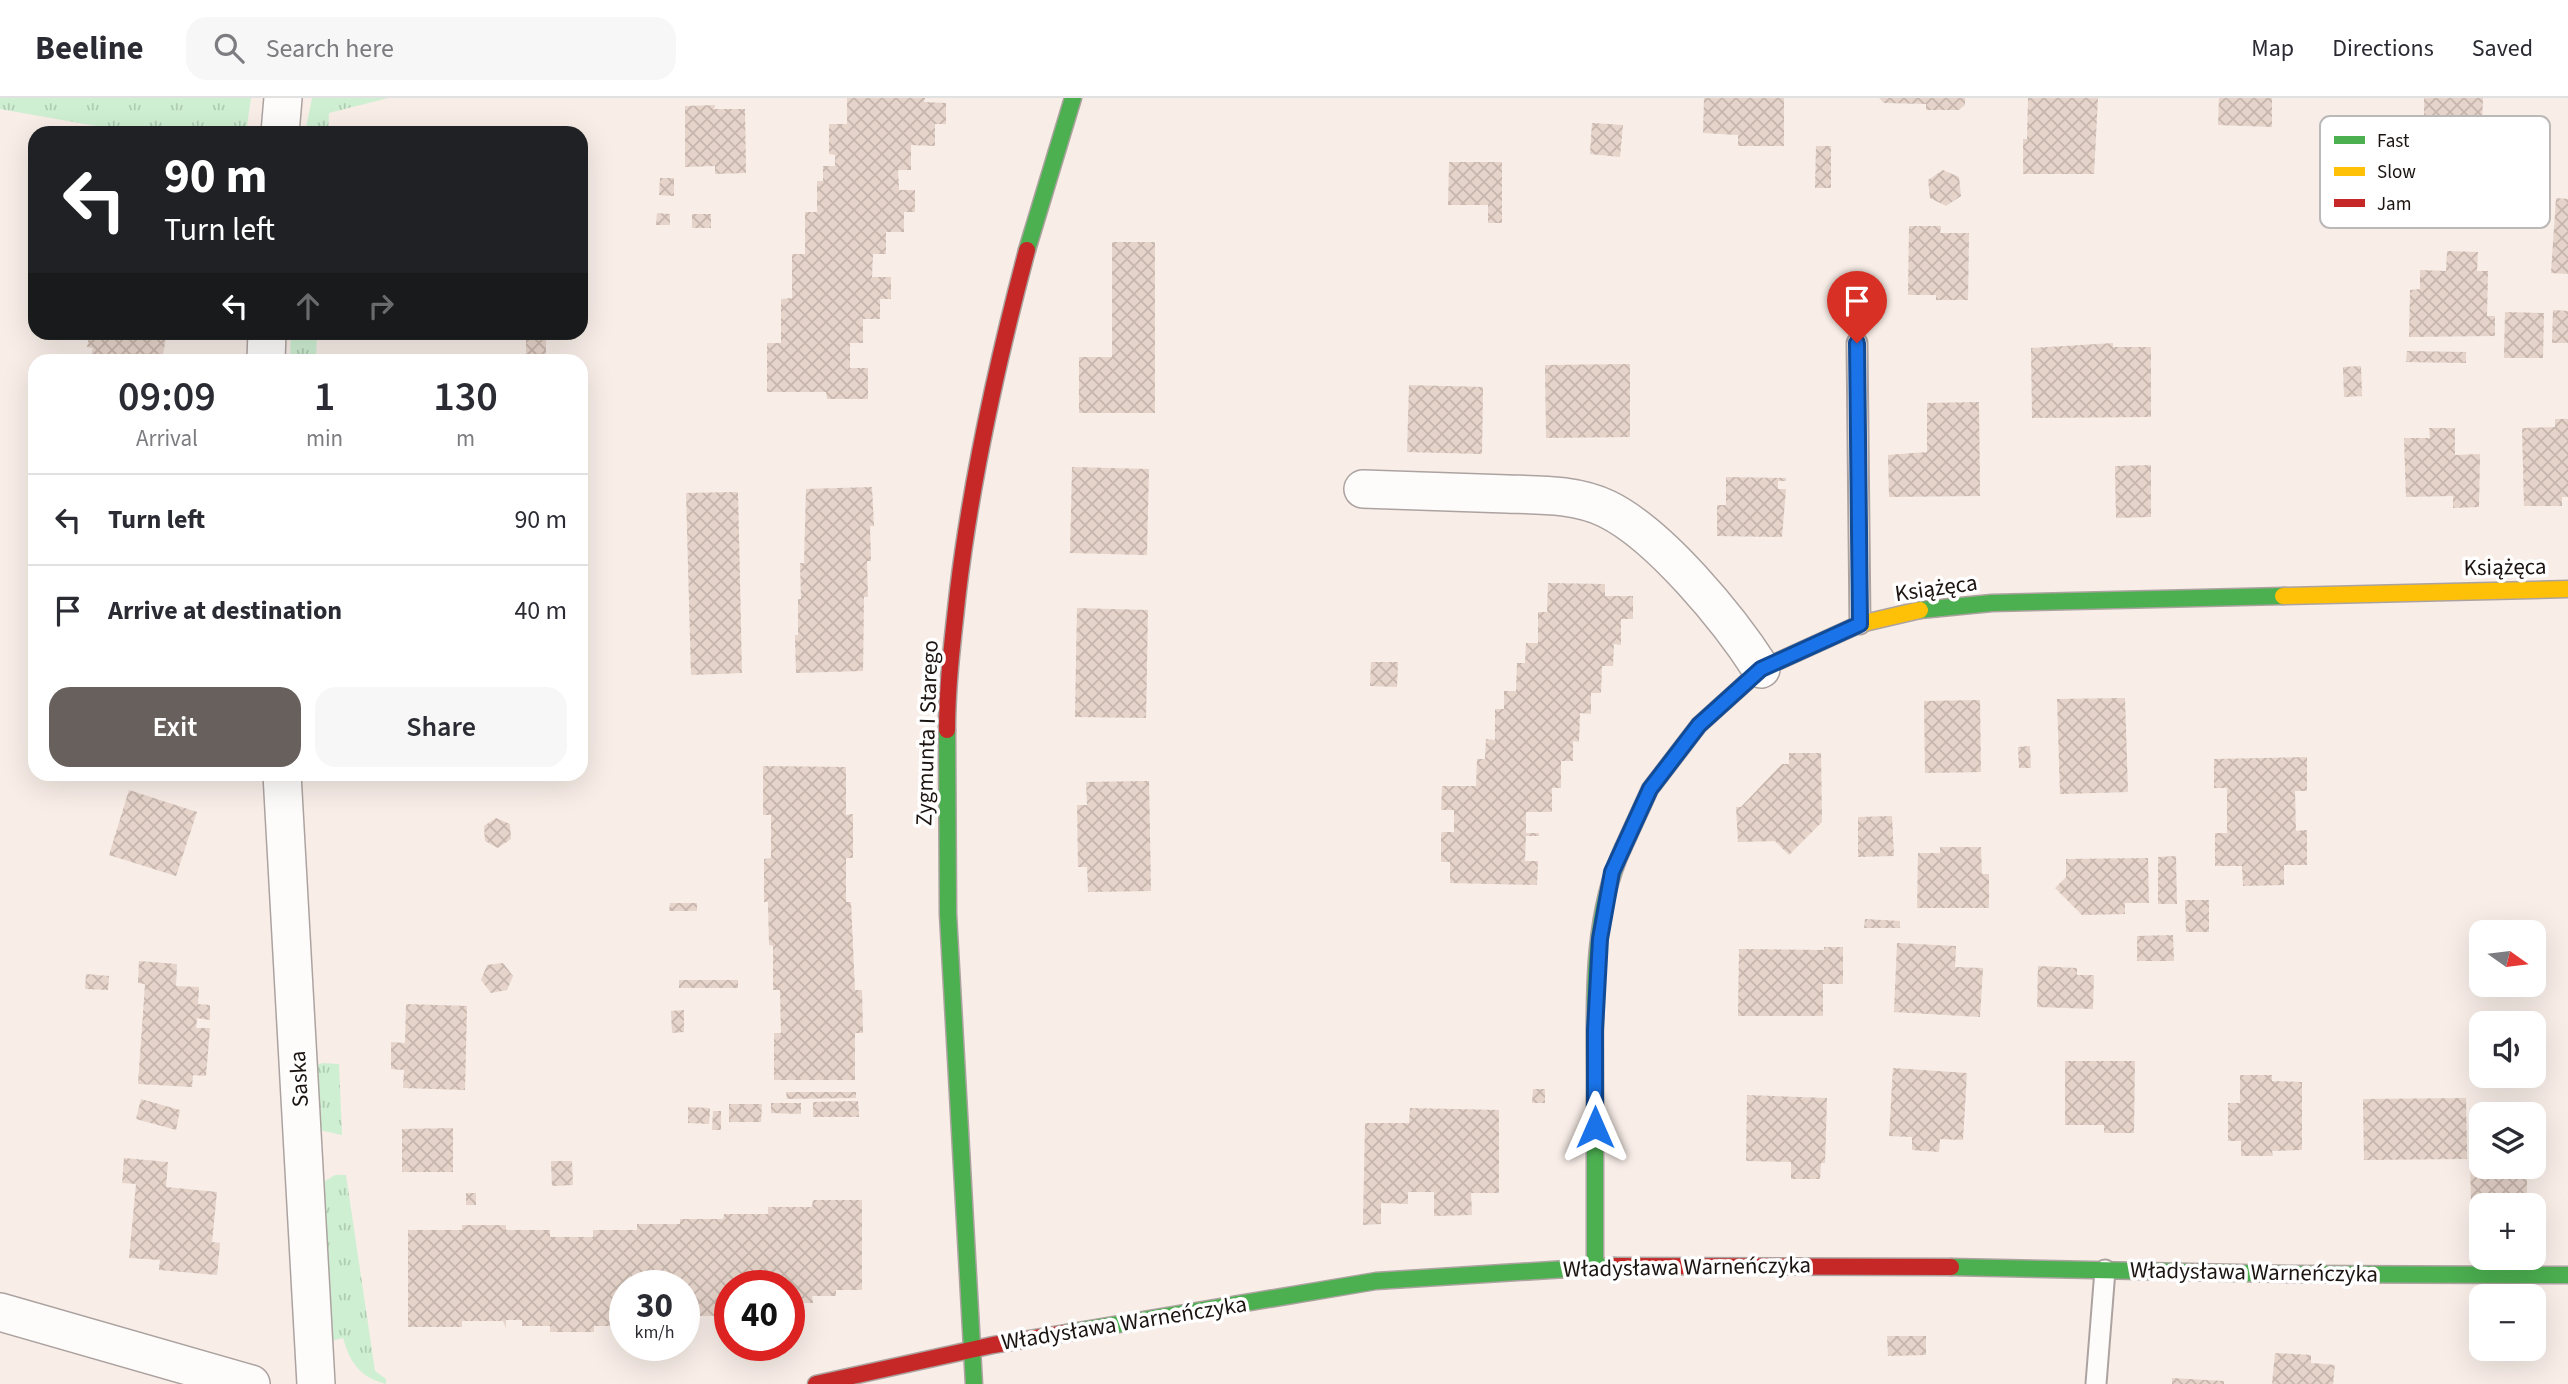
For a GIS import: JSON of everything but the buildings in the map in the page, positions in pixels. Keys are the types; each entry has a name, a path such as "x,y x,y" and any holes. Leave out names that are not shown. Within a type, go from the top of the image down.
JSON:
{"street":[{"path":"281,126 283,98"},
{"name":"Zygmunta I Starego","path":"974,1384 948,914 947,721 954,628 965,537 994,374 1027,249 1073,98"},
{"path":"1363,489 1563,496 1606,509 1669,557 1739,635 1761,669"},
{"name":"Książęca","path":"1595,1266 1595,1030 1600,939 1612,872 1650,789 1699,725 1761,669 1860,624 1931,607 1992,603 2568,589"},
{"name":"Saska","path":"282,781 316,1384"},
{"name":"Władysława Warneńczyka","path":"816,1384 972,1349 1376,1281 1595,1266 1834,1265 2568,1275"},
{"path":"0,1312 251,1384"}],"lane":[{"path":"1857,343 1860,624"},
{"path":"2096,1384 2105,1270"}],"green space":[{"path":"0,98 251,98 247,126 96,126 0,109"},
{"path":"312,98 388,98 329,113 328,126 306,126"},
{"path":"291,340 317,340 316,354 290,354"},
{"path":"339,1064 342,1135 319,1130 316,1065"},
{"path":"335,1175 346,1175 375,1371 386,1379 386,1384 357,1368 343,1338 331,1341 322,1183"}],"traffic: fast":[{"path":"1027,250 1073,98"},
{"path":"1920,610 1992,603 2283,596"},
{"path":"947,730 948,914 974,1384"},
{"path":"1595,1266 1597,964 1605,904 1612,875 1623,848"},
{"path":"1066,1333 1376,1281 1614,1266"},
{"path":"1951,1267 2288,1274 2568,1275"}],"traffic: slow":[{"path":"2283,596 2568,589"},
{"path":"1623,848 1650,789 1699,725 1761,669 1860,624 1920,610"}],"traffic: jam":[{"path":"947,730 952,643 970,505 996,377 1027,250"},
{"path":"1614,1266 1951,1267"},
{"path":"816,1384 993,1345 1066,1333"}],"route":[{"path":"1595,1127 1595,1030 1600,939 1612,872 1650,789 1699,725 1761,669 1793,652 1860,624 1857,343"}]}
